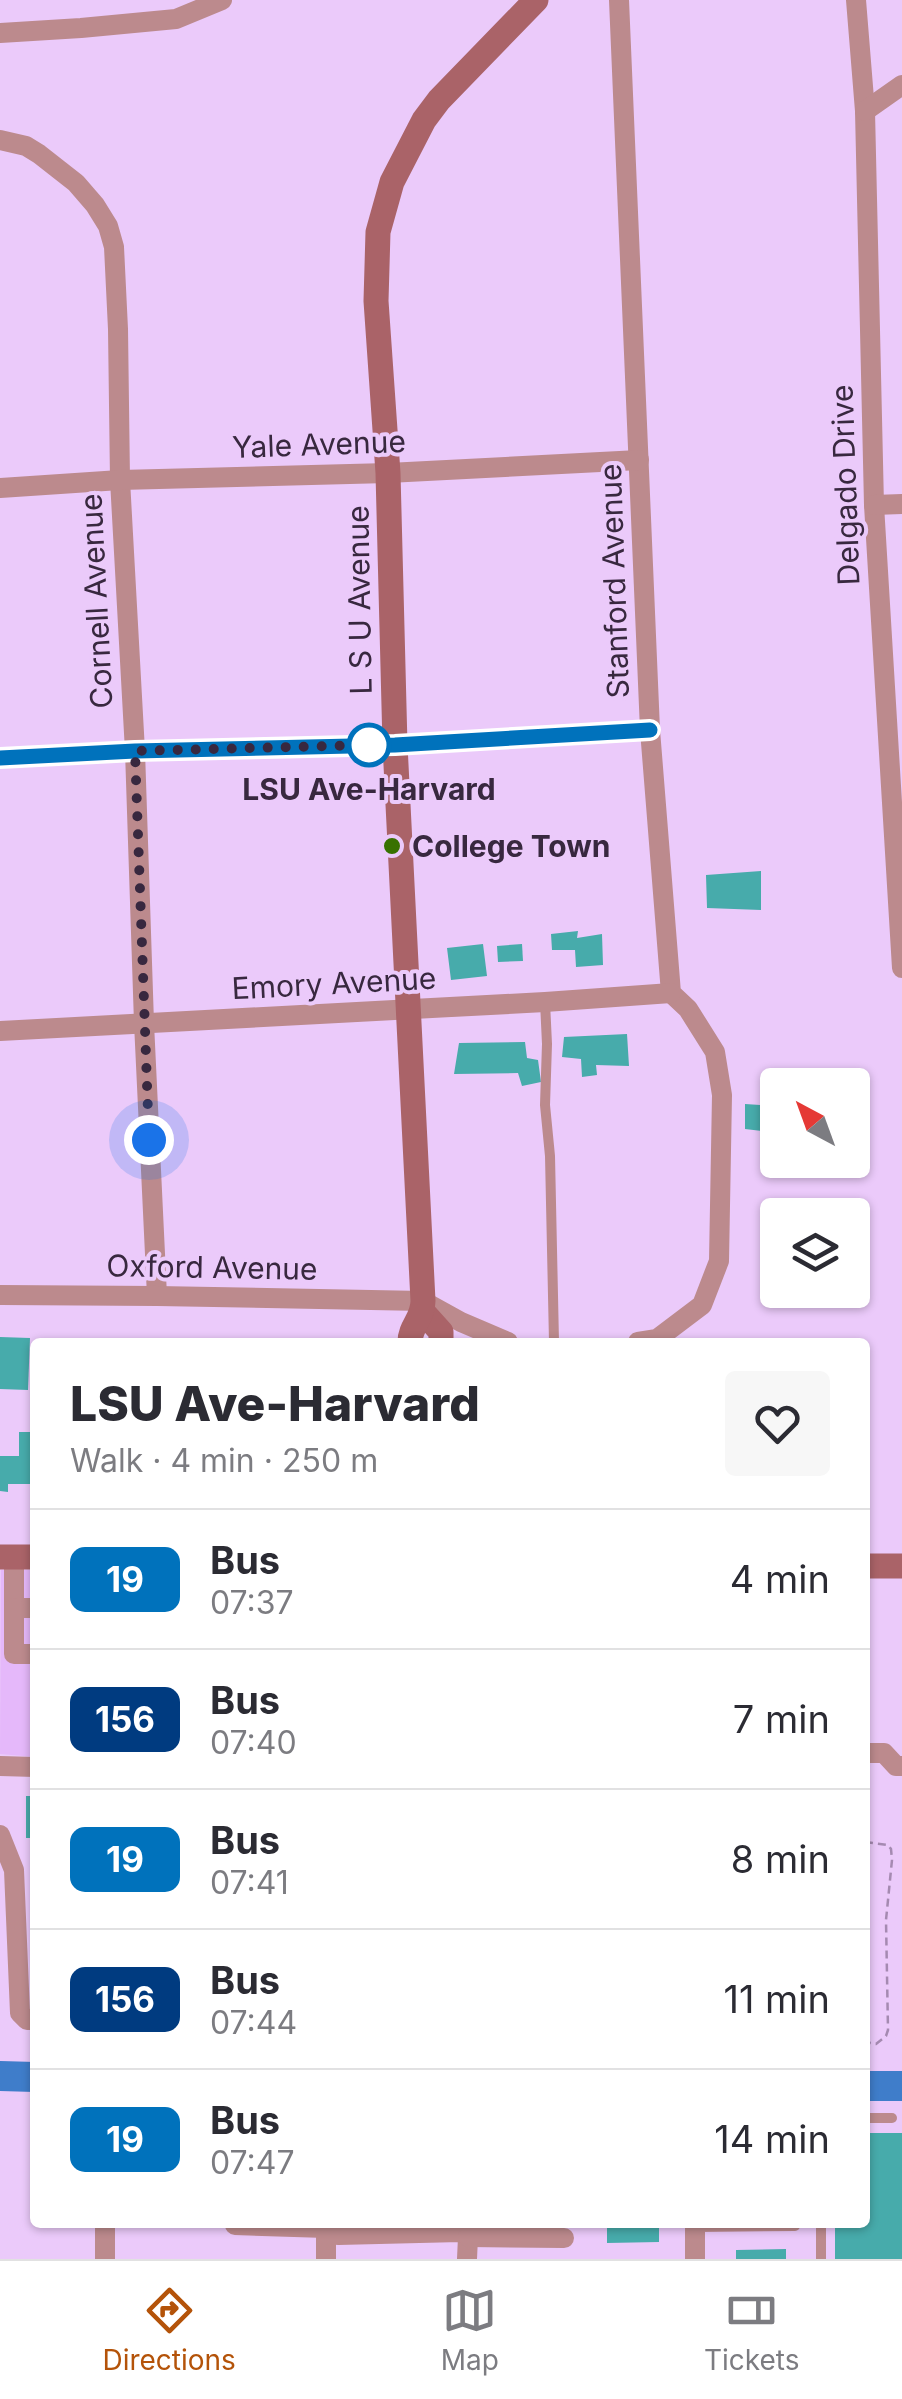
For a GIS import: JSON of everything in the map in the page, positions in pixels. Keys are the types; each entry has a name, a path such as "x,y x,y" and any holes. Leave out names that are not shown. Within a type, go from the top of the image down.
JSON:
{"street":[{"path":"0,33 176,20 222,0"},
{"name":"L S U Avenue","path":"410,1338 423,1307 395,745 388,473 376,301 378,232 392,182 424,120 536,0"},
{"name":"Stanford Avenue","path":"619,0 650,730 671,993"},
{"name":"Delgado Drive","path":"856,0 864,111 874,506 902,968"},
{"path":"864,111 902,85"},
{"name":"Cornell Avenue","path":"0,140 26,146 76,183 108,226 114,246 120,480 135,751 156,1296"},
{"name":"Yale Avenue","path":"0,488 640,460"},
{"path":"874,506 902,504"},
{"path":"0,758 395,745 650,730"},
{"path":"657,1338 702,1305 719,1261 722,1095 718,1066 715,1052 688,1009 671,993"},
{"name":"Emory Avenue","path":"0,1031 671,993"},
{"name":"Oxford Avenue","path":"0,1295 156,1296 423,1307"},
{"path":"423,1307 499,1338"},
{"name":"L S U Avenue","path":"423,1307 442,1338"},
{"path":"16,1557 24,1608 14,1654 30,1654"},
{"path":"870,1566 902,1566"},
{"path":"870,1753 884,1753 896,1766 902,1766"},
{"path":"0,1766 30,1767"},
{"path":"0,1836 14,1870 20,2013 30,2020"},
{"path":"105,2259 106,2228"},
{"path":"326,2228 338,2235 460,2232 468,2236 564,2238"},
{"path":"326,2228 326,2259"},
{"path":"695,2228 695,2259"},
{"path":"467,2259 468,2236"}],"lane":[{"path":"545,1002 554,1338"},
{"path":"870,2118 892,2118"},
{"path":"821,2259 822,2228"}],"path":[{"path":"870,1843 888,1845 892,1860 886,1920 888,2030 876,2044 870,2043"}],"shaded area":[{"path":"1,1570 30,1570 30,1757 0,1754"}],"building":[{"path":"761,871 761,910 707,908 706,875"},
{"path":"578,931 577,938 602,934 603,965 576,967 575,950 552,950 551,934"},
{"path":"483,944 487,976 451,980 447,948"},
{"path":"522,944 523,961 498,962 497,946"},
{"path":"627,1034 629,1066 596,1065 597,1075 582,1077 581,1059 562,1057 564,1037"},
{"path":"525,1042 527,1058 538,1060 541,1082 522,1086 518,1073 454,1074 459,1043"},
{"path":"745,1104 760,1105 760,1131 745,1129"},
{"path":"0,1337 30,1338 28,1390 0,1389"},
{"path":"19,1432 30,1432 30,1484 8,1484 8,1492 0,1491 0,1456 19,1456"},
{"path":"26,1796 30,1796 30,1838 26,1838"},
{"path":"870,2133 902,2133 902,2259 835,2259 835,2228 870,2228"},
{"path":"607,2228 659,2228 659,2242 607,2243"},
{"path":"786,2249 786,2259 736,2259 736,2250"}],"waterway":[{"path":"0,2076 30,2077"},
{"path":"870,2086 902,2086"}],"bus line":[{"name":"19","path":"0,758 395,745 650,730"}],"place":[{"name":"LSU Ave-Harvard","path":"369,745"},
{"name":"College Town","path":"392,846"}],"route":[{"path":"149,1140 135,751 369,745"}]}
